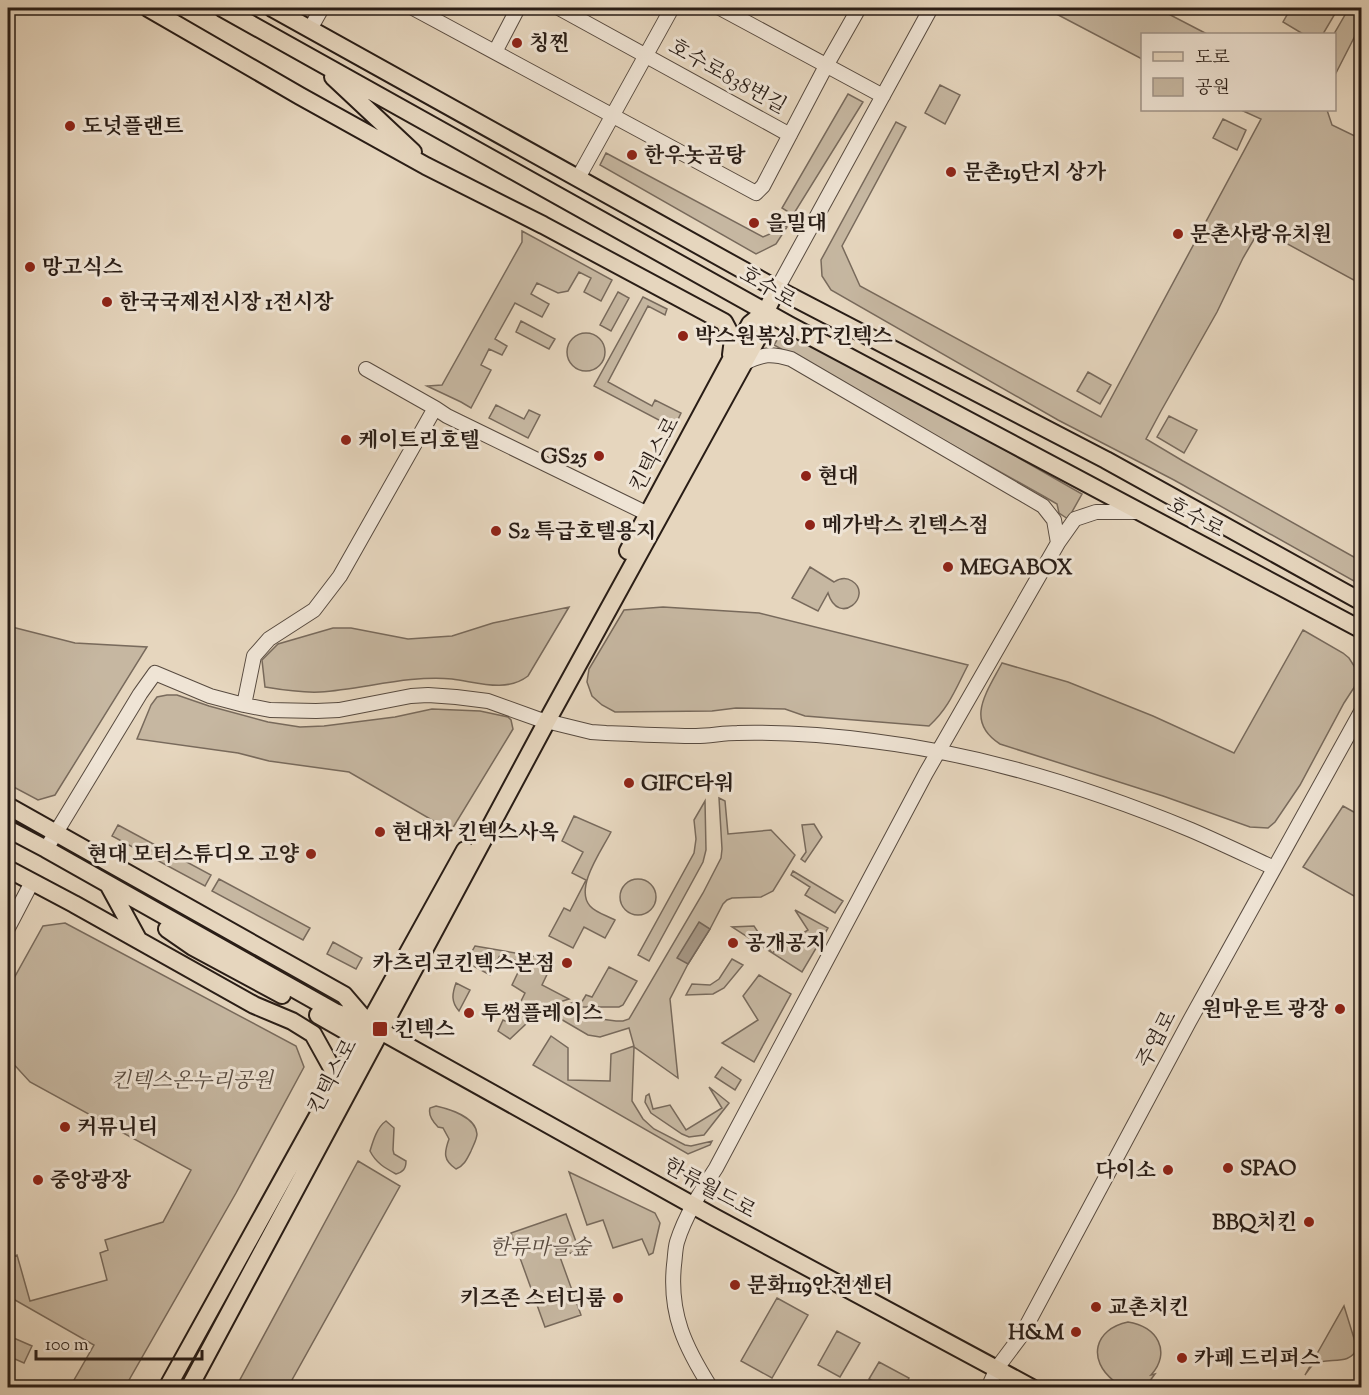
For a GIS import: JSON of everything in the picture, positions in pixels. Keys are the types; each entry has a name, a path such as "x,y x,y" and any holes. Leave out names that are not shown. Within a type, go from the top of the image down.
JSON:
{"main road":[{"path":"148,8 426,166 543,225 724,322 734,339 737,361"},
{"name":"호수로","path":"222,8 789,325 1362,630"},
{"name":"호수로","path":"272,8 777,289 1106,460 1362,602"},
{"path":"313,58 426,166"},
{"name":"킨텍스로","path":"189,1388 375,1028 737,361 750,324 766,311 777,289"},
{"name":"킨텍스로","path":"543,720 648,514 737,361"},
{"name":"킨텍스로","path":"8,806 344,995 375,1028"},
{"name":"킨텍스로","path":"8,829 335,1012 375,1028"},
{"path":"8,869 254,1005 292,1021 313,1034 338,1079"},
{"path":"109,885 138,939"},
{"path":"109,885 193,947 360,1039"},
{"name":"킨텍스로","path":"167,1388 360,1039 375,1028"},
{"name":"한류월드로","path":"375,1028 693,1205 1032,1388"}],"street":[{"path":"310,29 322,8"},
{"path":"413,8 756,193 763,186 859,8"},
{"path":"492,51 518,8"},
{"name":"호수로838번길","path":"559,8 790,135"},
{"name":"호수로838번길","path":"578,178 672,8"},
{"path":"720,8 882,96"},
{"name":"킨텍스로","path":"777,289 931,8"},
{"path":"737,361 773,354 791,359 1043,506 1054,520 1058,543"},
{"path":"366,369 447,416 648,514"},
{"path":"244,705 254,656 269,639 314,610 340,576 435,408"},
{"path":"711,1388 679,1326 674,1304 673,1274 677,1243 693,1205 716,1168 938,752 1058,543 1075,519 1096,512 1140,512"},
{"path":"46,849 155,673 210,696 270,710 339,710 395,698 428,695 488,701 543,720 591,732 695,736 735,733 804,735 872,741 938,752 1023,772 1107,798 1192,830 1274,868"},
{"name":"주엽로","path":"988,1388 998,1368 1021,1336 1183,1032 1362,710"},
{"path":"8,928 32,882"}],"green space":[{"path":"1045,8 1157,8 1205,33 1141,33 1141,58"},
{"path":"1291,8 1328,8 1336,12 1324,33 1301,33 1283,22"},
{"path":"1349,8 1361,8 1361,24 1336,73 1336,33"},
{"path":"940,85 960,95 945,124 925,113"},
{"path":"848,94 863,102 793,215 782,208"},
{"path":"1243,111 1327,111 1332,125 1361,139 1361,284 1260,229 1217,312 1146,439 1361,561 1361,585 1174,480 1058,420 831,290 822,276 821,260 896,122 906,127 842,246 860,286 1101,417 1261,119"},
{"path":"1223,119 1246,130 1237,150 1213,138"},
{"path":"606,153 763,237 770,234 778,221 787,227 776,244 756,254 600,165"},
{"path":"522,231 612,280 601,301 584,292 591,278 579,272 568,291 558,293 537,283 531,294 549,304 542,317 515,303 495,339 507,346 502,355 489,349 481,365 491,370 471,408 427,386 442,385 522,242"},
{"path":"618,292 629,298 611,331 600,325"},
{"path":"643,297 667,309 665,315 648,306 608,382 652,406 655,400 681,413 674,428 594,386"},
{"path":"521,321 555,339 549,349 516,332"},
{"path":"786,325 1082,494 1068,519 1059,513 1057,504 774,345"},
{"path":"586,333 599,339 605,352 599,365 586,371 573,365 567,352 573,339"},
{"path":"1088,372 1111,385 1100,404 1077,391"},
{"path":"496,405 524,419 529,410 540,415 528,438 489,418"},
{"path":"1169,416 1197,430 1184,453 1157,437"},
{"path":"810,567 834,582 843,578 852,581 858,587 857,600 846,608 839,608 833,603 828,593 818,611 792,598"},
{"path":"569,607 528,676 510,684 491,685 436,678 320,692 299,692 265,687 262,660 278,644 333,628 351,628 408,639 452,636 493,623"},
{"path":"663,607 759,613 968,665 947,705 929,726 805,716 785,709 736,708 712,711 615,712 592,696 587,682 589,669 624,610"},
{"path":"8,626 75,643 147,647 55,795 38,800 8,784"},
{"path":"1303,630 1349,658 1358,675 1357,683 1300,785 1275,822 1268,828 1250,827 1163,796 1000,744 989,735 983,726 981,716 985,695 1002,663 1068,682 1153,716 1234,753"},
{"path":"177,695 268,722 300,727 395,717 432,709 480,711 508,717 513,729 451,831 349,772 137,739 151,705 157,697"},
{"path":"719,798 725,801 728,834 771,830 795,855 773,891 761,897 732,898 723,904 688,964 670,999 678,1078 634,1047 632,1101 643,1119 654,1129 685,1145 691,1146 712,1141 710,1145 688,1154 533,1065 551,1036 568,1048 568,1080 610,1081 611,1054 634,1046 629,1028 600,1037 588,1035 559,1018 563,1014 616,1021 629,1019 721,858"},
{"path":"705,801 706,850 703,862 649,961 638,955 694,853 696,839 694,820"},
{"path":"1343,806 1361,816 1361,900 1303,867"},
{"path":"574,816 611,832 591,869 585,889 590,906 615,920 605,938 584,927 573,948 549,936 564,908 570,911 586,880 572,873 583,852 562,841"},
{"path":"814,824 822,837 805,862 801,859 806,852 802,825"},
{"path":"118,825 211,875 205,886 112,836"},
{"path":"793,871 843,901 835,913 805,895 810,887 791,875"},
{"path":"219,879 310,928 303,940 212,891"},
{"path":"638,879 650,885 656,897 650,909 638,915 626,909 620,897 626,885"},
{"path":"795,910 828,928 802,972 772,953 808,930"},
{"name":"킨텍스온누리공원","path":"65,923 296,1046 304,1067 236,1193 125,1387 70,1387 94,1345 8,1296 8,1259 17,1255 30,1301 107,1280 100,1253 108,1250 105,1240 163,1222 191,1170 30,1082 8,1058 8,989 43,926"},
{"path":"754,926 772,952 732,927"},
{"path":"333,942 362,958 356,969 327,954"},
{"path":"475,946 539,957 552,964 542,985 569,999 544,1007 510,1039 498,1031 503,1020 510,1023 525,993 512,985 522,964 501,953 490,975 466,962"},
{"path":"732,959 743,965 724,988 713,994 686,995 692,984 710,985 719,979"},
{"path":"609,967 637,981 623,1005 619,1007 561,1007 574,1002 580,1005 586,995 592,997"},
{"path":"759,975 791,994 754,1062 722,1043 758,1020 743,996"},
{"path":"456,983 470,990 459,1011 453,998"},
{"path":"722,1067 741,1080 735,1090 715,1077"},
{"path":"709,1087 729,1103 704,1135 689,1137 682,1134 651,1113 645,1102 649,1094 653,1109 670,1105 686,1130 722,1108"},
{"path":"436,1106 467,1118 475,1128 477,1136 471,1151 459,1168 456,1169 447,1159 446,1148 449,1139 443,1128 438,1127 430,1116 430,1108"},
{"path":"386,1121 394,1128 394,1154 406,1161 404,1170 396,1174 378,1162 370,1151 378,1130"},
{"path":"358,1161 400,1186 288,1387 236,1387"},
{"path":"569,1172 655,1213 660,1223 653,1253 649,1255 642,1239 613,1248 603,1220 587,1225"},
{"name":"한류마을숲","path":"566,1214 579,1250 560,1257 581,1315 545,1327 511,1233"},
{"path":"777,1298 808,1315 772,1378 741,1361"},
{"path":"1344,1306 1357,1348 1354,1354 1344,1359 1314,1364 1305,1375"},
{"path":"1128,1322 1147,1329 1158,1341 1161,1349 1160,1358 1151,1375 1155,1374 1149,1382 1156,1387 1111,1387 1114,1381 1105,1373 1100,1364 1098,1346 1102,1338 1108,1331"},
{"path":"8,1330 9,1336 32,1346 24,1363 8,1356"},
{"path":"837,1331 860,1343 840,1377 818,1365"},
{"path":"879,1362 909,1378 904,1387 885,1387 869,1379"}],"shaded area":[{"path":"699,922 710,929 688,964 677,958"}],"place":[{"name":"칭찐","path":"517,43"},
{"name":"도넛플랜트","path":"70,126"},
{"name":"한우놋곰탕","path":"632,155"},
{"name":"문촌19단지 상가","path":"951,172"},
{"name":"을밀대","path":"754,223"},
{"name":"문촌사랑유치원","path":"1178,234"},
{"name":"망고식스","path":"30,267"},
{"name":"한국국제전시장 1전시장","path":"107,302"},
{"name":"박스원복싱 PT 킨텍스","path":"683,336"},
{"name":"케이트리호텔","path":"346,440"},
{"name":"GS25","path":"599,456"},
{"name":"현대","path":"806,476"},
{"name":"메가박스 킨텍스점","path":"810,525"},
{"name":"S2 특급호텔용지","path":"496,531"},
{"name":"MEGABOX","path":"948,567"},
{"name":"GIFC타워","path":"629,783"},
{"name":"현대차 킨텍스사옥","path":"380,832"},
{"name":"현대 모터스튜디오 고양","path":"311,854"},
{"name":"공개공지","path":"733,943"},
{"name":"카츠리코킨텍스본점","path":"567,963"},
{"name":"원마운트 광장","path":"1340,1009"},
{"name":"투썸플레이스","path":"469,1013"},
{"name":"킨텍스","path":"380,1029"},
{"name":"커뮤니티","path":"65,1127"},
{"name":"SPAO","path":"1228,1168"},
{"name":"다이소","path":"1168,1170"},
{"name":"중앙광장","path":"38,1180"},
{"name":"BBQ치킨","path":"1309,1222"},
{"name":"문화119안전센터","path":"735,1285"},
{"name":"키즈존 스터디룸","path":"618,1298"},
{"name":"교촌치킨","path":"1096,1307"},
{"name":"H&M","path":"1076,1332"},
{"name":"카페 드리퍼스","path":"1182,1358"}]}
